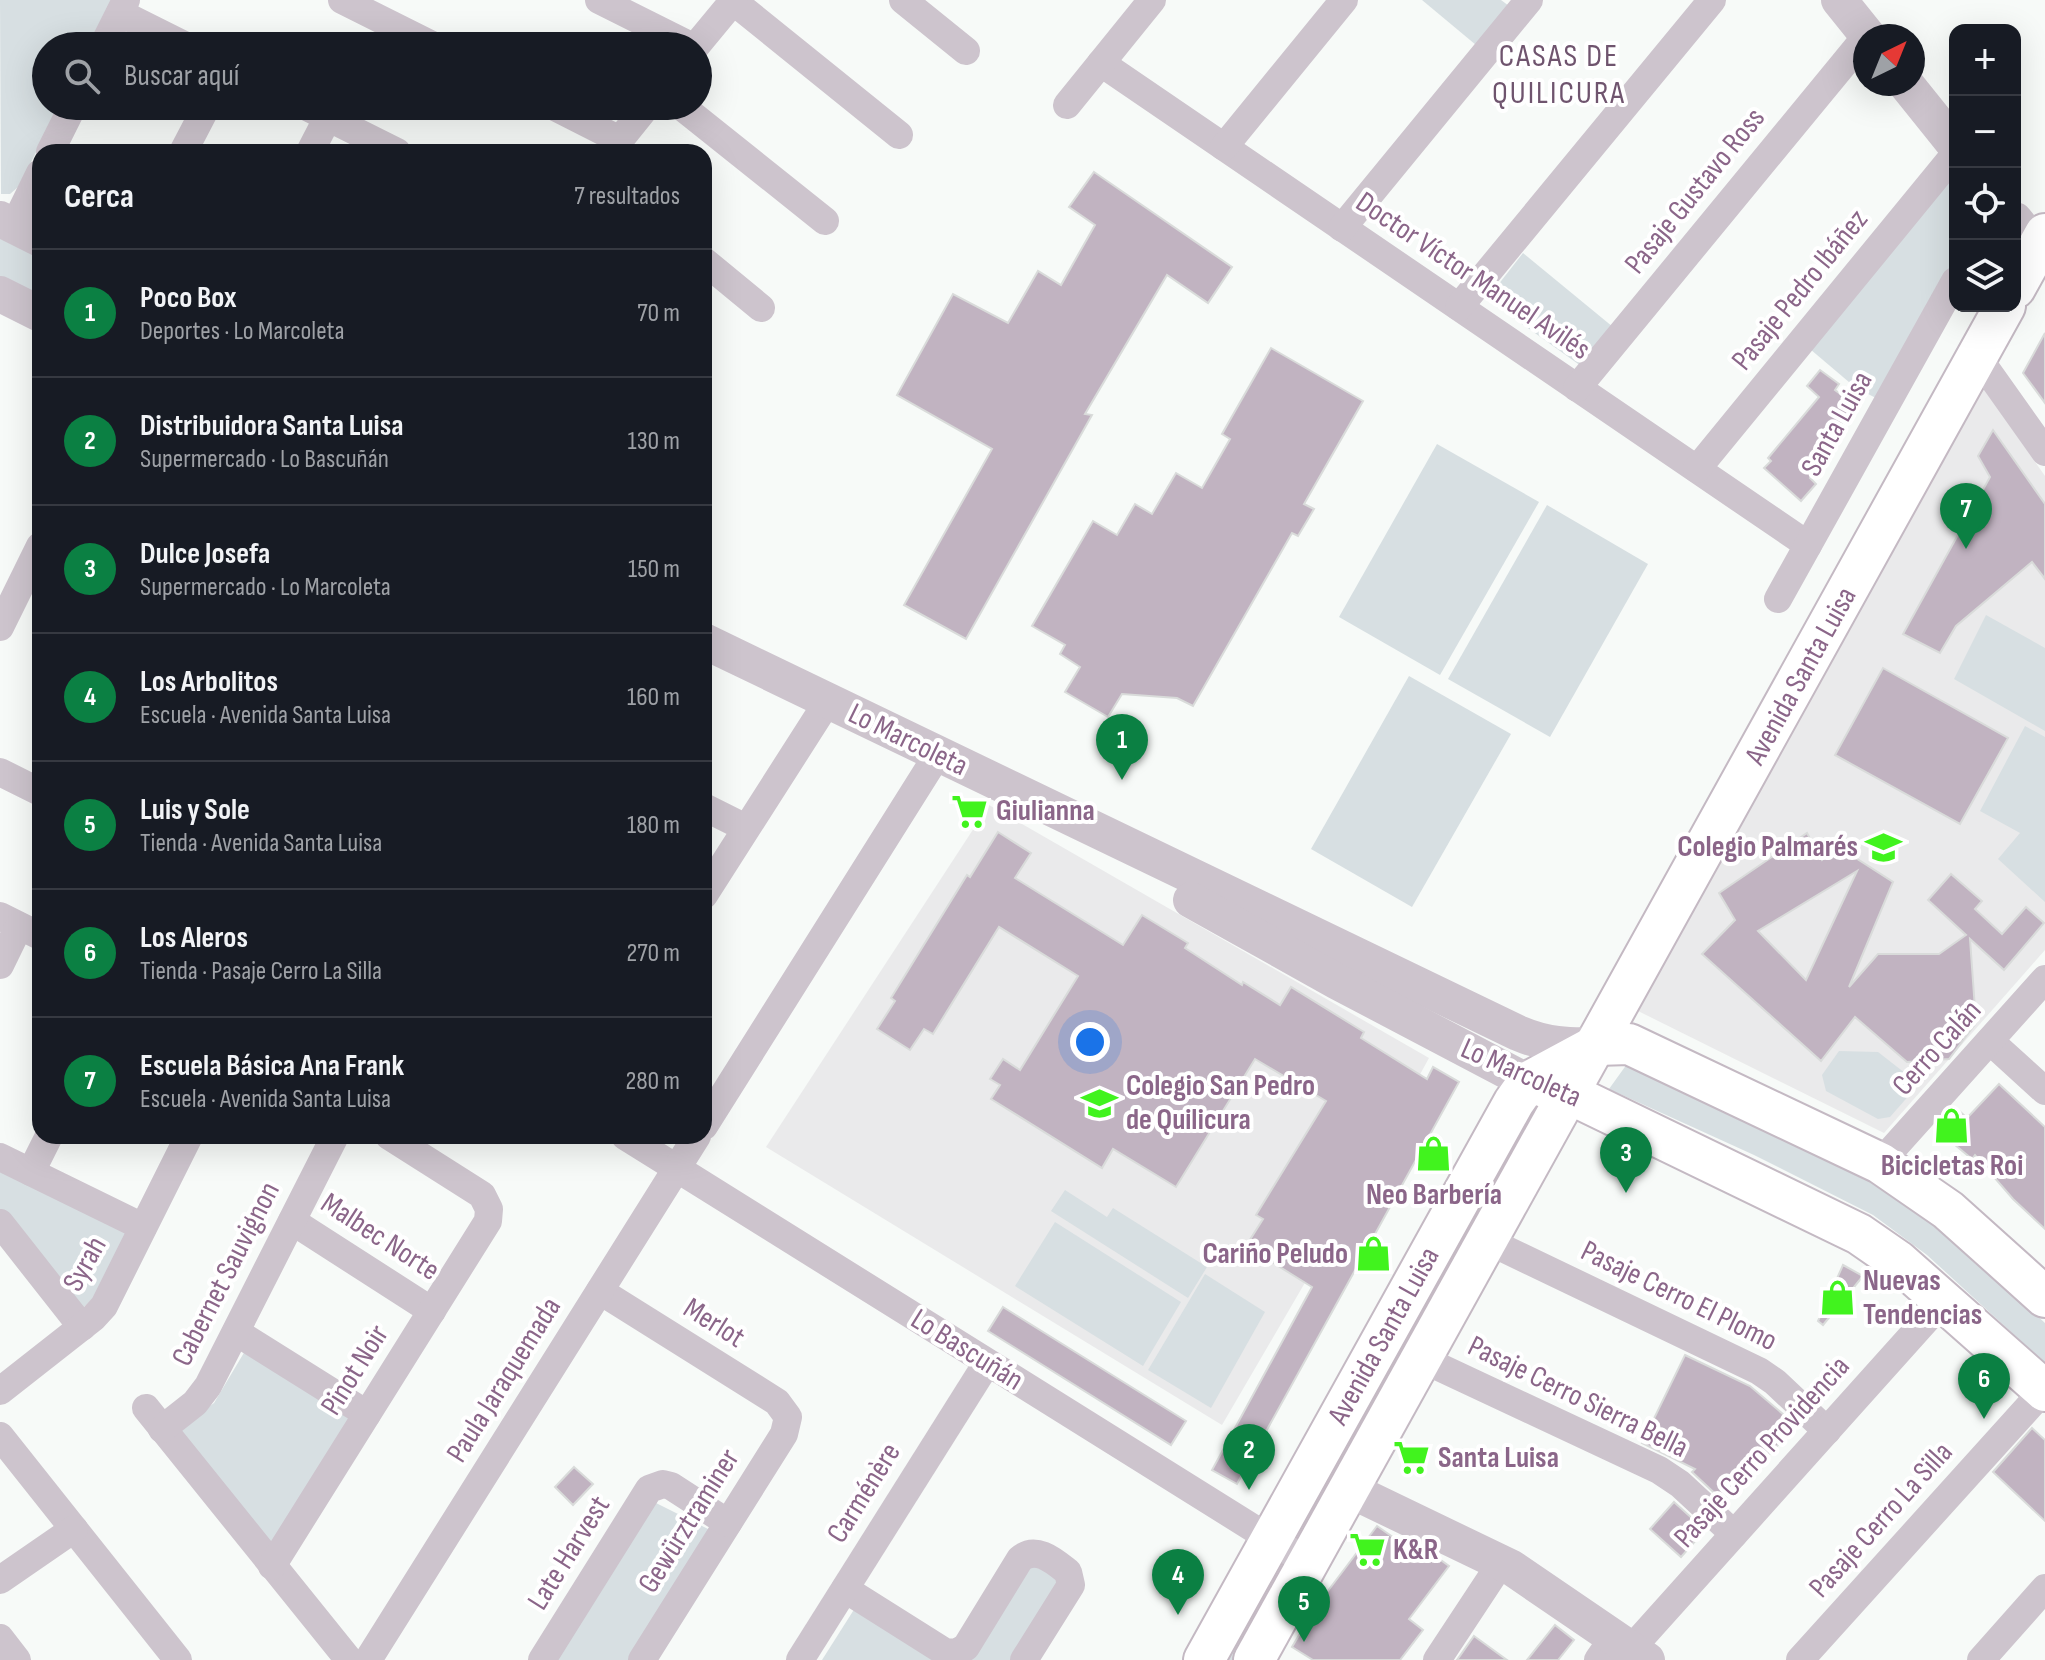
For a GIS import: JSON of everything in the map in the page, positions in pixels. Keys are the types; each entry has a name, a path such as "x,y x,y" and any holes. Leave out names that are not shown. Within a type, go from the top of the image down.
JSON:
{"main road":[{"path":"2021,274 2036,240"},
{"name":"Avenida Santa Luisa","path":"1254,1660 2002,312"},
{"name":"Lo Marcoleta","path":"1597,1045 1629,1044 1880,1163 1948,1210 2045,1297"},
{"name":"Avenida Santa Luisa","path":"1204,1660 1514,1102 1528,1082 1597,1045"},
{"name":"Lo Marcoleta","path":"1528,1082 1570,1094 1859,1234 1898,1261 2044,1390"}],"street":[{"path":"342,0 373,7 412,32"},
{"path":"599,0 665,32"},
{"path":"706,32 733,0 899,135"},
{"path":"903,0 966,51"},
{"path":"1067,105 1152,0"},
{"path":"1224,147 1344,0"},
{"path":"1342,228 1529,0"},
{"path":"1459,307 1712,0"},
{"path":"1839,0 1858,24"},
{"path":"110,32 123,6 164,32"},
{"name":"Pasaje Gustavo Ross","path":"1577,388 1853,53"},
{"name":"Doctor Víctor Manuel Avilés","path":"1101,63 1808,545"},
{"path":"1916,96 1949,138"},
{"path":"54,144 66,120"},
{"path":"187,144 200,120"},
{"path":"311,144 315,120"},
{"path":"332,120 381,144"},
{"path":"575,120 612,144"},
{"path":"617,144 636,120"},
{"path":"699,120 825,221"},
{"name":"Pasaje Pedro Ibáñez","path":"1697,469 1949,161"},
{"path":"18,228 32,193"},
{"path":"712,268 761,308"},
{"name":"Santa Luisa","path":"1778,599 1949,292"},
{"path":"0,294 32,310"},
{"path":"1977,356 2045,452"},
{"path":"0,627 32,562"},
{"name":"Lo Marcoleta","path":"712,645 1540,1043 1566,1047 1597,1045"},
{"path":"712,882 828,701"},
{"path":"712,1113 938,754"},
{"path":"0,772 32,788"},
{"path":"712,811 746,828"},
{"name":"Lo Marcoleta","path":"1113,838 1139,868 1199,905 1528,1082"},
{"path":"0,965 20,926"},
{"name":"Cerro Calán","path":"1880,1163 2045,979"},
{"path":"1990,1041 2045,1091"},
{"path":"31,1172 45,1144"},
{"name":"Syrah","path":"0,1391 99,1313 109,1300 185,1144"},
{"name":"Cabernet Sauvignon","path":"331,1144 202,1395 154,1419 349,1660"},
{"name":"Pinot Noir","path":"272,1566 485,1227 489,1209 482,1195 402,1144"},
{"name":"Lo Bascuñán","path":"638,1144 1309,1563"},
{"name":"Paula Jaraquemada","path":"368,1660 692,1144"},
{"path":"0,1157 143,1227"},
{"name":"Malbec Norte","path":"292,1221 432,1311"},
{"path":"0,1223 82,1327"},
{"name":"Pasaje Cerro El Plomo","path":"1488,1241 1759,1371 1827,1431"},
{"name":"Merlot","path":"600,1291 777,1402 788,1417"},
{"name":"Pasaje Cerro Providencia","path":"1623,1652 1734,1534 1944,1300"},
{"path":"236,1332 367,1414"},
{"name":"Pasaje Cerro Sierra Bella","path":"1422,1359 1659,1470 1680,1484 1734,1534"},
{"name":"Carménère","path":"800,1660 987,1363"},
{"name":"Pasaje Cerro La Silla","path":"1800,1660 2044,1390"},
{"name":"Gewürztraminer","path":"642,1660 784,1434 788,1417"},
{"path":"0,1436 178,1660"},
{"name":"Late Harvest","path":"542,1660 644,1495 656,1485 671,1486 728,1523"},
{"path":"1350,1490 1527,1577 1623,1652"},
{"path":"0,1580 74,1529"},
{"path":"845,1589 945,1652 956,1653 966,1647 1020,1559 1028,1553 1040,1554 1066,1569 1071,1585 1024,1660"},
{"path":"1437,1660 1501,1563"},
{"path":"1981,1660 2045,1588"},
{"path":"0,1638 17,1660"}],"shaded area":[{"path":"0,0 113,0 97,32 32,32 32,120 53,120 40,144 32,144 32,160 18,187 10,194 1,194"},
{"path":"1422,0 1501,0 1509,6 1476,45"},
{"path":"1948,181 1949,270 1876,398 1856,388 1810,349"},
{"path":"0,233 32,250 32,291 0,276"},
{"path":"1523,253 1613,327 1581,366 1487,299"},
{"name":"Colegio Palmarés","path":"1977,379 2045,476 2045,950 1884,1133 1634,1009"},
{"path":"1437,444 1539,502 1440,675 1339,617"},
{"path":"1547,505 1648,564 1550,737 1448,679"},
{"path":"1986,615 2045,648 2045,731 1954,679"},
{"path":"1409,676 1511,734 1412,907 1311,849"},
{"path":"2025,726 2045,737 2045,902 1998,859 2020,833 1980,811"},
{"name":"Colegio San Pedro de Quilicura","path":"989,805 1429,1058 1317,1262 1222,1425 766,1147"},
{"path":"1839,1051 1878,1052 1919,1084 1890,1117 1878,1119 1826,1091 1822,1075"},
{"path":"1627,1064 1875,1184 1941,1229 2045,1323 2045,1363 1927,1255 1873,1215 1754,1155 1609,1089"},
{"path":"1517,1112 1533,1121 1310,1528 1293,1519"},
{"path":"0,1163 129,1227 94,1297 78,1313 0,1214"},
{"path":"1065,1190 1107,1217 1113,1208 1207,1267 1188,1298 1051,1211"},
{"path":"1055,1222 1181,1302 1143,1366 1015,1286"},
{"path":"1205,1274 1265,1312 1211,1408 1148,1370"},
{"path":"245,1351 354,1413 271,1547 179,1429 214,1403"},
{"path":"652,1501 710,1530 629,1660 551,1660"},
{"path":"1028,1559 1063,1574 1017,1660 963,1660"},
{"path":"1265,1567 1282,1578 1236,1660 1213,1660"},
{"path":"855,1608 945,1660 822,1660"}],"building":[{"path":"1094,172 1232,267 1208,303 1167,275 1085,414 1092,415 966,639 904,605 992,449 897,395 953,294 1008,323 1038,271 1061,285 1095,225 1069,207"},
{"path":"2045,333 2045,403 2023,373"},
{"path":"1271,348 1363,401 1304,504 1314,509 1298,536 1292,533 1193,706 1177,698 1122,694 1108,717 1065,692 1080,667 1060,654 1065,645 1032,626 1093,521 1117,535 1135,504 1152,514 1176,473 1202,488 1230,439 1222,434"},
{"path":"1820,370 1839,384 1835,390 1847,399 1843,404 1851,411 1810,466 1816,471 1810,478 1816,484 1801,501 1764,468 1771,461 1768,458 1819,397 1807,386"},
{"path":"1993,430 2045,504 2045,579 2032,562 1956,626 1940,653 1903,634 1990,477 1978,456"},
{"path":"1883,668 2008,738 1960,824 1835,755"},
{"path":"998,832 1031,853 1015,878 1123,945 1142,915 1188,943 1185,948 1242,985 1243,982 1280,1005 1291,987 1364,1032 1361,1038 1427,1079 1433,1067 1459,1082 1237,1484 1212,1470 1312,1287 1246,1246 1263,1219 1256,1215 1326,1101 1255,1059 1176,1187 1113,1149 1102,1168 991,1099 1000,1085 990,1079 1003,1059 1020,1070 1078,976 999,927 933,1034 924,1029 910,1050 877,1029 895,1001 891,998 967,875 970,877"},
{"path":"1807,833 1822,860 1837,846 1893,882 1849,987 1878,954 1939,954 1966,935 1928,900 1951,874 1982,901 1975,909 2002,934 2026,907 2044,923 2004,970 1970,939 1976,1023 1949,1059 1907,1062 1855,1017 1821,1061 1702,954 1735,920 1719,893","holes":["1857,871 1806,980 1758,931"]},
{"path":"1999,1084 2045,1127 2045,1229 2013,1199 1975,1155 1972,1159 1937,1130 1956,1108 1967,1118"},
{"name":"Nuevas Tendencias","path":"1843,1265 1863,1276 1823,1325 1818,1321"},
{"path":"1003,1307 1186,1421 1171,1445 988,1331"},
{"path":"1685,1355 1750,1386 1797,1426 1772,1451 1751,1479 1747,1475 1723,1501 1692,1472 1695,1469 1642,1443"},
{"path":"2032,1428 2045,1440 2045,1521 1993,1472"},
{"path":"574,1467 593,1484 573,1505 555,1487"},
{"path":"1674,1502 1705,1530 1681,1557 1650,1529"},
{"path":"1377,1526 1423,1558 1428,1551 1449,1566 1409,1619 1423,1630 1400,1660 1313,1660 1292,1647 1315,1608"},
{"path":"1555,1625 1574,1640 1558,1660 1527,1660"},
{"path":"1474,1636 1507,1660 1457,1660"}],"place":[{"name":"Escuela Básica Ana Frank","path":"1966,549"},
{"name":"Poco Box","path":"1122,780"},
{"name":"Giulianna","path":"970,811"},
{"name":"Colegio Palmarés","path":"1884,847"},
{"name":"Colegio San Pedro de Quilicura","path":"1100,1103"},
{"name":"Bicicletas Roi","path":"1952,1125"},
{"name":"Neo Barbería","path":"1434,1154"},
{"name":"Dulce Josefa","path":"1626,1193"},
{"name":"Cariño Peludo","path":"1374,1254"},
{"name":"Nuevas Tendencias","path":"1837,1298"},
{"name":"Los Aleros","path":"1984,1419"},
{"name":"Santa Luisa","path":"1412,1458"},
{"name":"Distribuidora Santa Luisa","path":"1249,1490"},
{"name":"K&R","path":"1367,1550"},
{"name":"Los Arbolitos","path":"1178,1615"},
{"name":"Luis y Sole","path":"1304,1642"}],"district":[{"name":"CASAS DE QUILICURA","path":"1559,74"}]}
